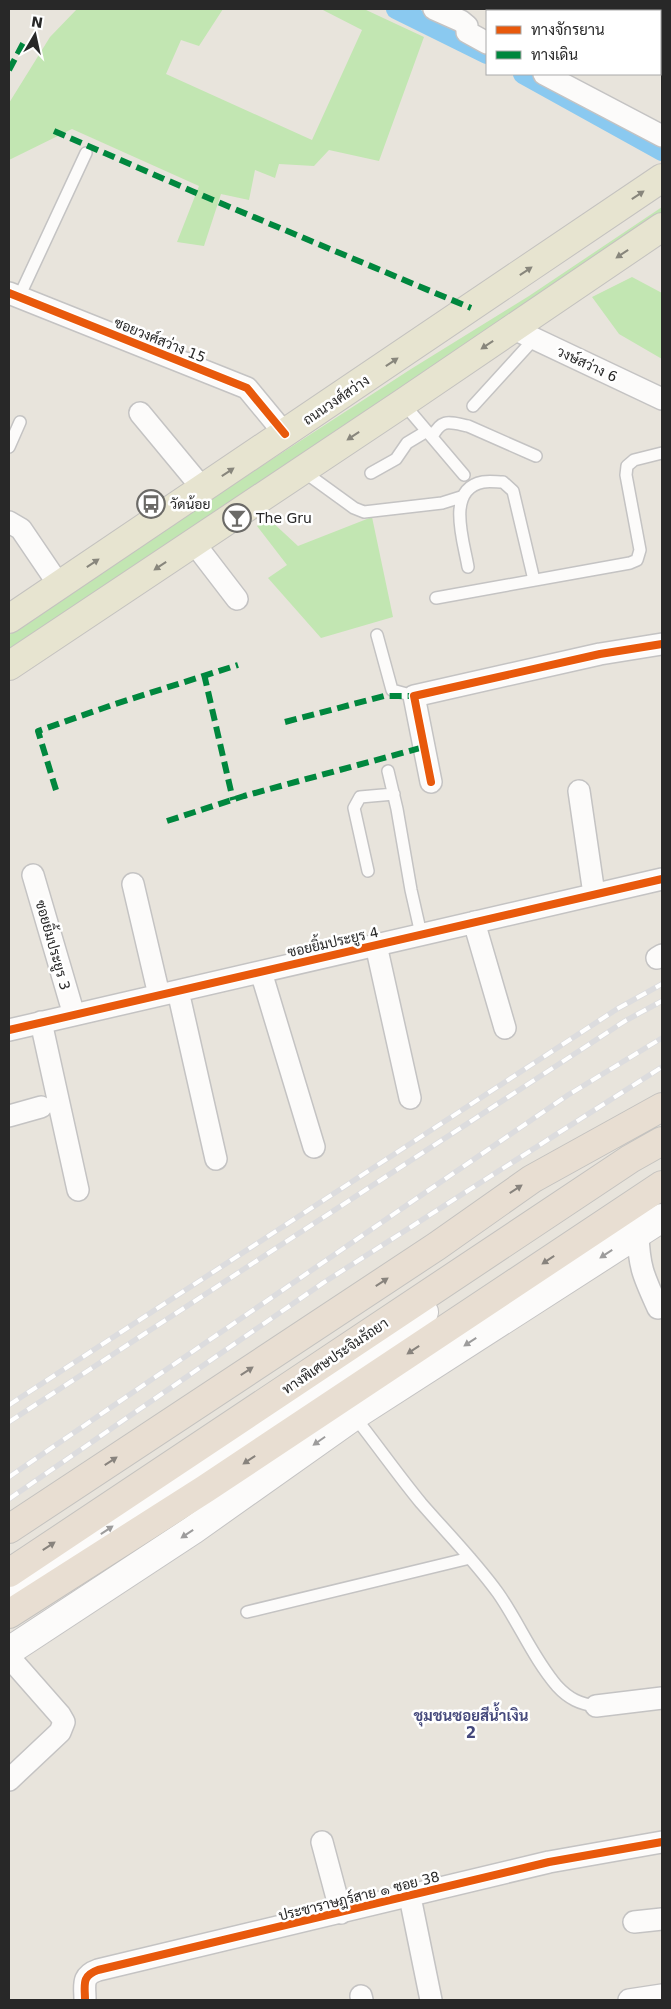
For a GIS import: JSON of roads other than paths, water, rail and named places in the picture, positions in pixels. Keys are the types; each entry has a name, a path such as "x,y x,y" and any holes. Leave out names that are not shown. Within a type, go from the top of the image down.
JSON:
{"highway":[{"path":"9,1529 437,1246 517,1189 662,1107"},
{"name":"ทางพิเศษประจิมรัถยา","path":"15,1586 622,1164 662,1141"},
{"path":"9,1614 214,1483 662,1185"}],"main road":[{"name":"ถนนวงศ์สว่าง","path":"9,619 203,490 662,178"},
{"path":"9,666 403,403 523,333 661,231"},
{"path":"15,1586 662,1148"},
{"path":"9,1652 193,1530 354,1416 662,1218"}],"street":[{"path":"434,9 461,21 467,26 467,32 486,42"},
{"path":"546,75 662,136"},
{"name":"ซอยวงศ์สว่าง 15","path":"14,295 247,388 285,434"},
{"name":"วงษ์สว่าง 6","path":"523,333 662,399"},
{"path":"140,413 203,490"},
{"path":"9,522 21,529 59,585"},
{"path":"194,543 237,599"},
{"path":"431,782 414,696 600,654 662,644"},
{"path":"579,791 594,894"},
{"name":"ซอยยิ้มประยูร 3","path":"33,875 74,1015"},
{"name":"ซอยยิ้มประยูร 4","path":"9,1030 662,879"},
{"path":"133,884 168,993 216,1159"},
{"path":"474,922 505,1028"},
{"path":"376,945 410,1098"},
{"path":"260,972 314,1147"},
{"path":"41,1022 78,1190"},
{"path":"9,1116 41,1107"},
{"path":"638,1234 639,1261 643,1275 658,1308"},
{"path":"9,1656 64,1722 60,1732 9,1780"},
{"path":"596,1706 662,1698"},
{"path":"322,1842 341,1913"},
{"name":"ประชาราษฎร์สาย ๑ ซอย 38","path":"85,2000 84,1983 86,1978 90,1973 98,1970 549,1862 662,1842"},
{"path":"410,1896 430,2000"},
{"path":"634,1922 662,1919"},
{"path":"629,2000 662,1995"}],"lane":[{"path":"14,295 86,153"},
{"path":"473,406 523,333"},
{"path":"403,403 464,476"},
{"path":"9,447 20,422"},
{"path":"371,473 396,459 408,443 430,434 438,426 446,423 468,426 536,456"},
{"path":"436,598 630,563 637,560 640,550 626,475 627,466 634,460 662,453"},
{"path":"302,470 354,508 364,512 442,502 461,497 471,488 482,482 503,482 512,491 534,580"},
{"path":"461,497 458,508 468,567"},
{"path":"377,635 392,690 414,696"},
{"path":"388,771 421,934"},
{"path":"368,871 354,808 360,797 394,794"},
{"path":"354,1416 420,1502 470,1558 498,1594 533,1655 557,1686 570,1698 582,1704 596,1706"},
{"path":"247,1612 470,1558"}],"waterway":[{"path":"396,9 486,54"},
{"path":"525,75 662,151"}],"railway":[{"path":"9,1405 617,1009 662,984"},
{"path":"9,1422 625,1021 662,1001"},
{"path":"9,1477 568,1095 662,1038"},
{"path":"9,1499 323,1283 662,1067"}],"place":[{"name":"วัดน้อย","path":"151,504"},
{"name":"The Gru","path":"237,518"}],"district":[{"name":"ชุมชนซอยสีน้ำเงิน 2","path":"471,1724"}]}
